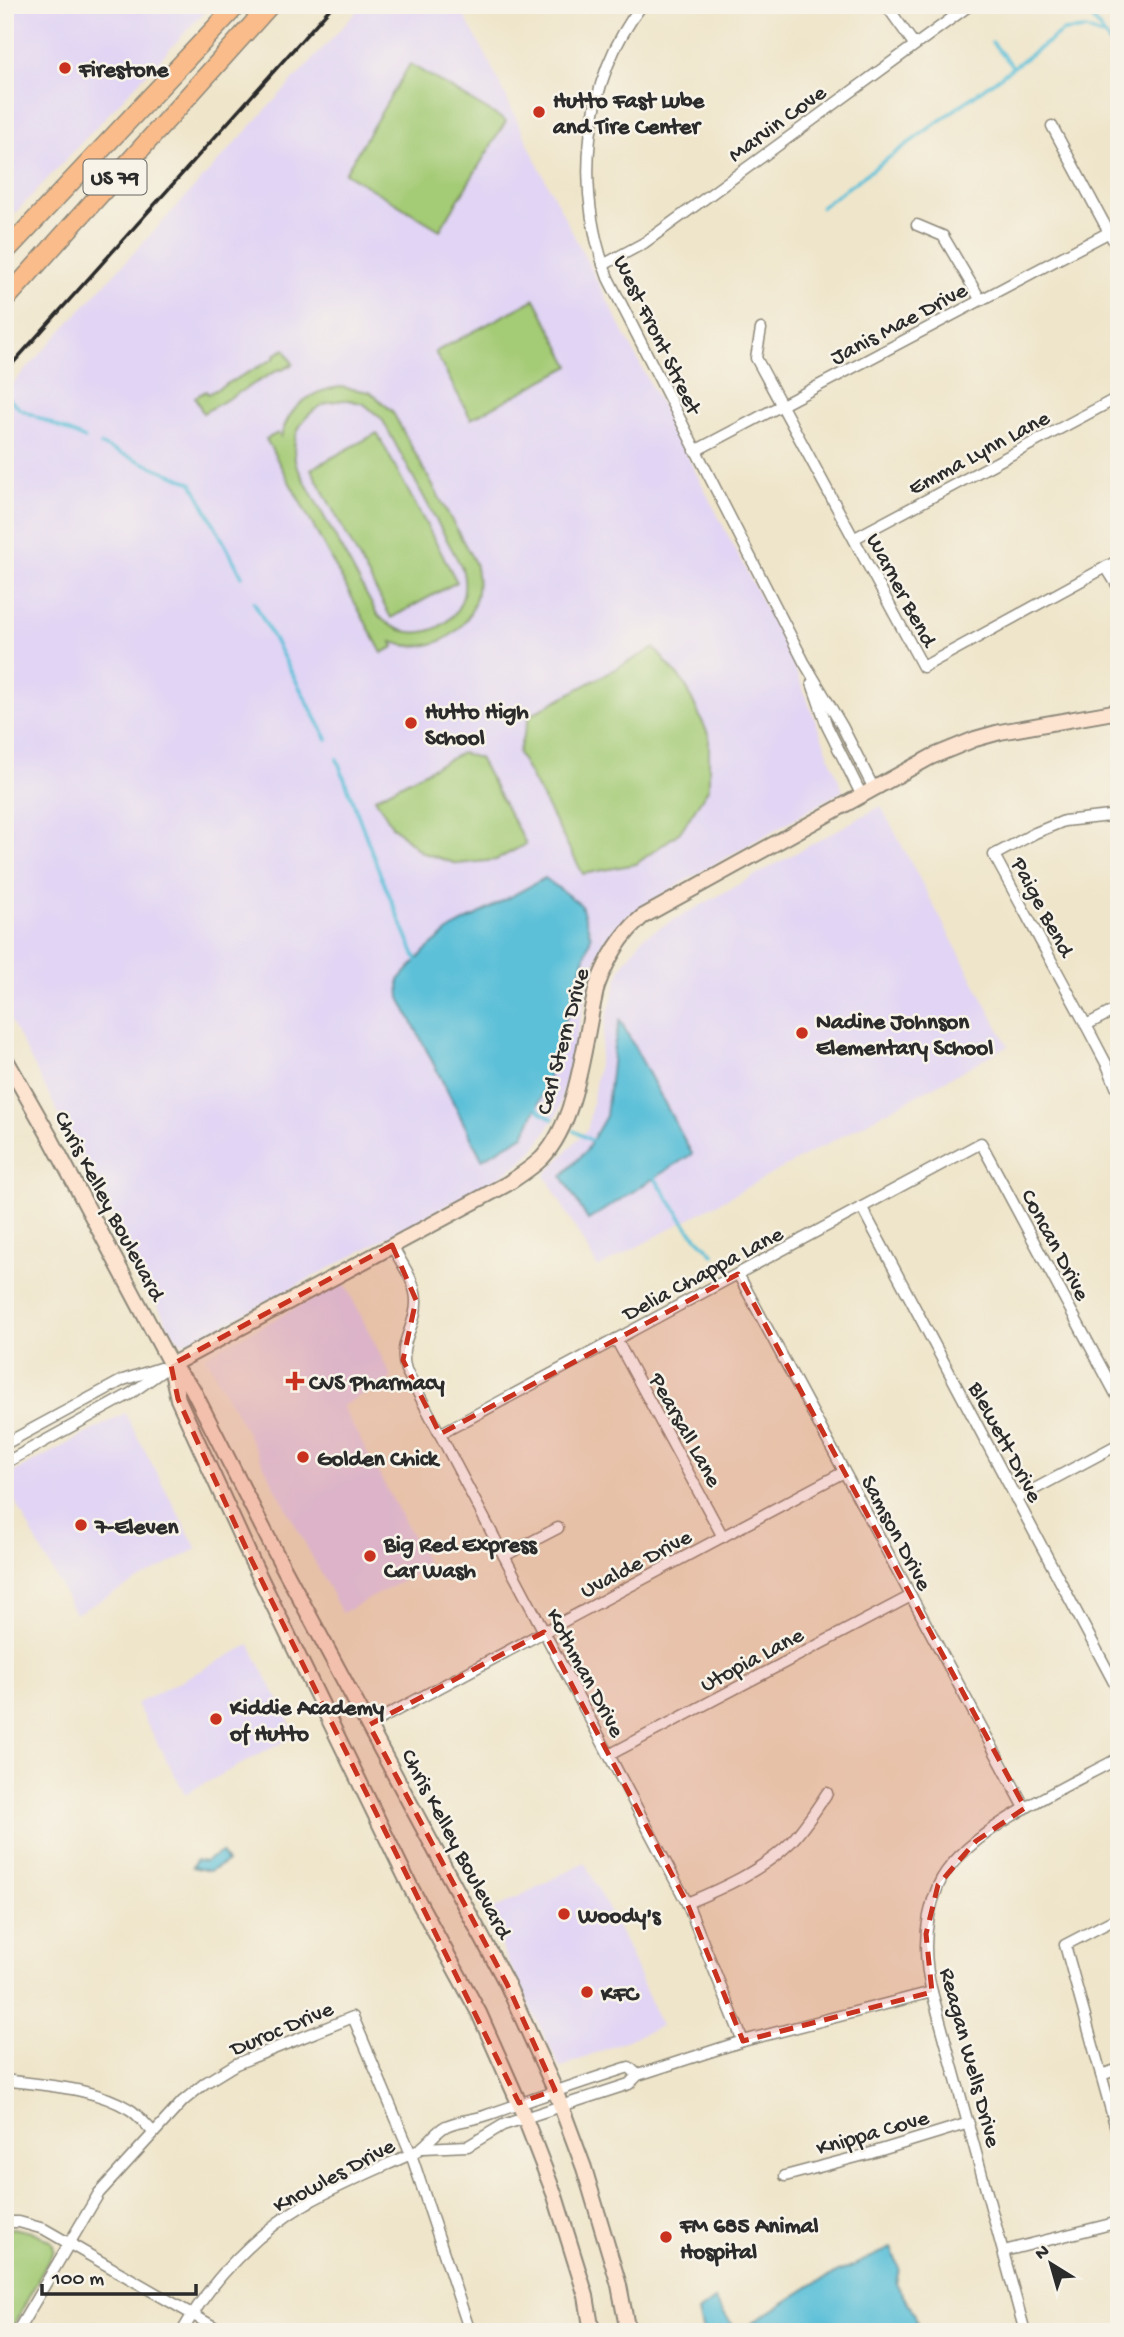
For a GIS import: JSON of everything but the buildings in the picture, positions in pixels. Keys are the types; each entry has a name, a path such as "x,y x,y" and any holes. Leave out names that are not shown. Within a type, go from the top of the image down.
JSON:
{"highway":[{"name":"US 79","path":"5,252 237,5"},
{"name":"US 79","path":"5,300 270,5"}],"main road":[{"name":"Carl Stern Drive","path":"171,1364 507,1184 533,1165 551,1147 566,1120 603,969 618,943 634,924 654,909 867,791 931,757 975,738 1119,711"},
{"name":"Chris Kelley Boulevard","path":"5,1051 8,1062 171,1364 192,1388 273,1548 506,1984 555,2090 584,2168 619,2285 628,2332"},
{"name":"Chris Kelley Boulevard","path":"171,1364 178,1399 251,1559 411,1888 479,2013 519,2103 555,2196 586,2296 592,2332"}],"street":[{"name":"West Front Street","path":"642,5 615,49 597,97 588,163 593,234 603,265 695,451 804,662 842,726 867,791"},
{"path":"886,5 914,44"},
{"name":"Marvin Cove","path":"603,265 644,243 970,5"},
{"path":"1052,126 1114,229 1119,251"},
{"path":"916,225 943,236 981,299"},
{"name":"Janis Mae Drive","path":"695,451 1114,229"},
{"name":"Warner Bend","path":"761,329 757,358 923,667 1119,560"},
{"name":"Emma Lynn Lane","path":"855,538 1119,397"},
{"path":"1106,567 1119,588"},
{"name":"Paige Bend","path":"1119,815 1064,821 994,855 1108,1067 1119,1094"},
{"path":"1086,1025 1119,1008"},
{"name":"Delia Chappa Lane","path":"440,1434 981,1143"},
{"name":"Concan Drive","path":"981,1143 1119,1400"},
{"name":"Blewett Drive","path":"862,1208 1119,1692"},
{"name":"Kothman Drive","path":"391,1245 412,1283 416,1300 416,1309 403,1348 403,1360 687,1903 743,2041"},
{"name":"Samson Drive","path":"738,1274 1025,1808"},
{"name":"Pearsall Lane","path":"616,1339 723,1536"},
{"name":"Carl Stern Drive","path":"5,1444 123,1380 171,1364"},
{"name":"Carl Stern Drive","path":"5,1463 130,1394 171,1364"},
{"path":"1016,1499 1119,1444"},
{"name":"Uvalde Drive","path":"369,1726 844,1472"},
{"path":"504,1556 558,1528"},
{"name":"Utopia Lane","path":"609,1755 911,1596"},
{"name":"Reagan Wells Drive","path":"1025,2332 932,1992 926,1934 939,1885 955,1861 976,1841 1025,1808 1119,1758"},
{"path":"687,1903 717,1890 774,1857 808,1822 827,1793"},
{"path":"1119,1917 1065,1945 1119,2139"},
{"name":"Knowles Drive","path":"423,2148 468,2146 503,2125 629,2084 638,2075 743,2041 932,1992"},
{"name":"Duroc Drive","path":"17,2332 99,2193 183,2101 205,2083 236,2064 353,2017 411,2154 469,2330"},
{"name":"Knowles Drive","path":"182,2332 212,2286 246,2250 305,2204 423,2148 445,2127 629,2067 638,2075"},
{"path":"1101,2075 1119,2069"},
{"path":"5,2080 88,2093 110,2100 131,2110 153,2132"},
{"name":"Knippa Cove","path":"785,2176 969,2123"},
{"path":"5,2222 19,2222 44,2229 223,2332"},
{"path":"1004,2251 1119,2222"},
{"path":"455,2332 469,2330"}],"highlighted area":[{"path":"392,1245 416,1300 403,1360 440,1434 738,1274 1025,1808 976,1841 938,1885 926,1934 932,1992 743,2041 687,1903 544,1632 369,1725 507,1984 555,2090 519,2103 251,1559 178,1399 171,1365"}],"shaded area":[{"path":"5,5 211,5 5,224"},
{"name":"Hutto High School","path":"363,5 458,5 486,55 546,181 790,656 843,791 652,900 628,916 611,934 598,956 589,982 559,1111 537,1146 521,1162 498,1178 193,1341 180,1342 172,1333 5,1010 5,392"},
{"name":"Nadine Johnson Elementary School","path":"881,806 1008,1046 598,1268 545,1175 588,1128 606,1019 621,968 643,937"},
{"path":"344,1282 392,1378 342,1406 429,1567 342,1613 206,1356"},
{"path":"125,1413 197,1549 75,1614 5,1482 5,1477"},
{"name":"Kiddie Academy of Hutto","path":"250,1645 296,1735 185,1794 136,1704"},
{"path":"585,1862 624,1941 661,2026 560,2068 485,1914"}],"green space":[{"path":"410,64 506,121 440,230 345,173"},
{"path":"535,299 570,366 471,419 435,352"},
{"path":"285,349 293,364 203,413 195,397 206,391 208,394 275,358 274,355"},
{"path":"341,387 370,392 392,411 475,563 478,582 469,616 445,639 429,645 411,646 392,642 394,647 382,653 266,439 278,433 281,437 289,417 302,402","holes":["349,400 364,404 382,419 462,568 464,587 460,604 451,617 439,627 424,632 408,632 392,626 377,614 296,465 295,440 305,419 324,405 336,401"]},
{"path":"377,433 457,582 391,618 311,469"},
{"path":"654,648 685,684 709,736 709,788 680,832 636,864 583,874 518,753 530,715"},
{"path":"461,753 479,758 526,844 496,860 457,864 421,852 393,827 375,798"},
{"path":"5,2229 36,2233 52,2242 54,2250 10,2332 5,2332"}],"water":[{"path":"545,878 581,905 591,937 544,1091 524,1135 482,1159 400,998 399,980 425,951 451,929"},
{"path":"620,1020 692,1154 588,1220 562,1176 586,1151 606,1116 614,1046"},
{"path":"221,1852 227,1862 209,1871 192,1867 196,1860 204,1862"},
{"path":"891,2248 899,2268 896,2284 915,2315 919,2332 738,2332 817,2282"},
{"path":"714,2300 738,2332 703,2332 698,2312"}],"waterway":[{"path":"1088,12 1119,61"},
{"path":"821,207 1063,31 1086,29 1106,37"},
{"path":"992,42 1013,67"},
{"path":"5,395 20,409 85,439"},
{"path":"101,445 192,483 242,576"},
{"path":"254,602 327,739"},
{"path":"337,759 381,876 419,965"},
{"path":"535,1105 553,1119"},
{"path":"574,1131 594,1142"},
{"path":"652,1174 689,1229 714,1255"}],"railway":[{"path":"5,372 333,5"}],"place":[{"name":"Firestone","path":"65,68"},
{"name":"Hutto Fast Lube and Tire Center","path":"539,112"},
{"name":"Hutto High School","path":"411,723"},
{"name":"Nadine Johnson Elementary School","path":"802,1033"},
{"name":"CVS Pharmacy","path":"295,1381"},
{"name":"Golden Chick","path":"303,1457"},
{"name":"7-Eleven","path":"81,1525"},
{"name":"Big Red Express Car Wash","path":"370,1556"},
{"name":"Kiddie Academy of Hutto","path":"216,1719"},
{"name":"Woody's","path":"564,1914"},
{"name":"KFC","path":"587,1992"},
{"name":"FM 685 Animal Hospital","path":"666,2237"}]}
